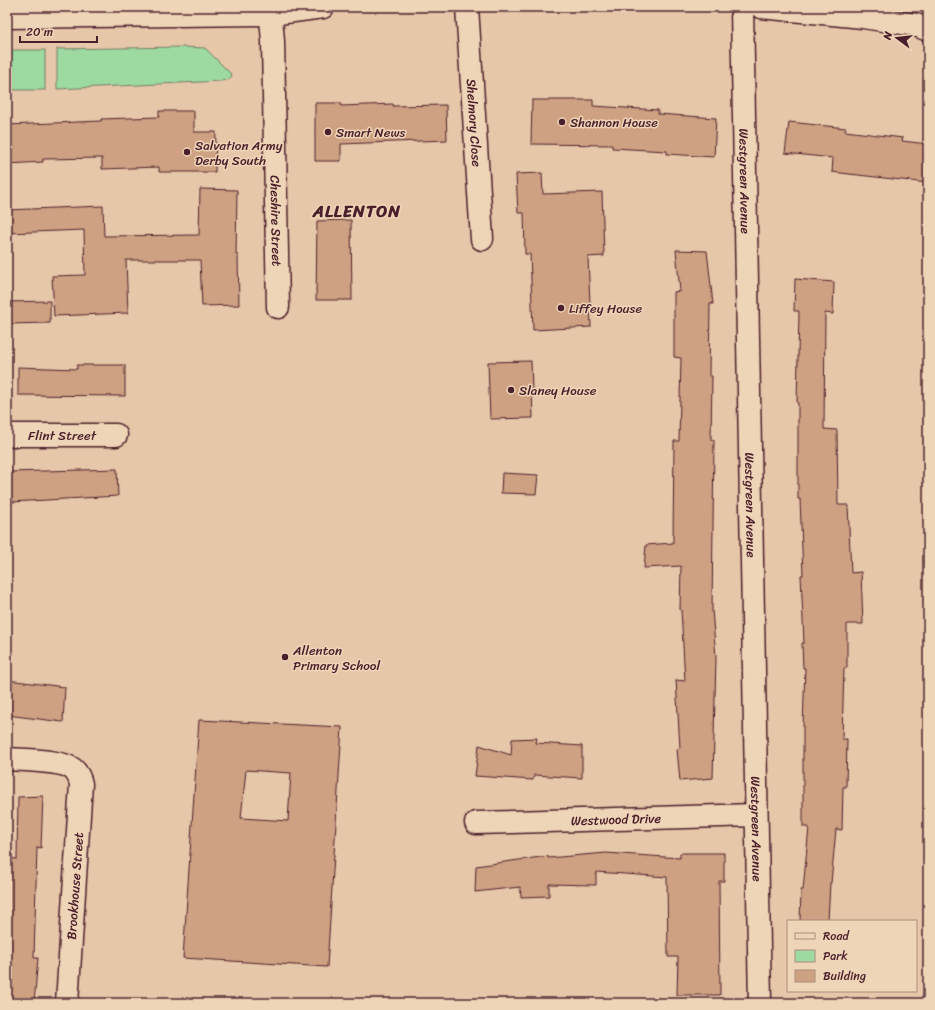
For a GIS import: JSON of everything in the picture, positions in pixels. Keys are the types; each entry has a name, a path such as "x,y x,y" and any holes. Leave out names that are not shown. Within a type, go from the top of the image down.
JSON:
{"street":[{"path":"7,16 270,11 323,7"},
{"name":"Shelmory Close","path":"467,7 482,239"},
{"name":"Westgreen Avenue","path":"742,7 760,1003"},
{"path":"761,7 863,17 916,25 928,30"},
{"name":"Cheshire Street","path":"270,11 274,56 278,307"},
{"name":"Flint Street","path":"7,435 116,434"},
{"name":"Brookhouse Street","path":"7,759 66,765 75,771 79,776 81,784 82,792 67,1003"},
{"name":"Westwood Drive","path":"476,823 756,815"}],"green space":[{"path":"205,48 232,75 230,79 221,81 57,89 57,49"},
{"path":"7,50 45,50 45,90 7,90"}],"building":[{"path":"532,100 593,100 593,106 658,110 658,114 716,118 714,157 667,154 667,151 612,148 612,145 531,144"},
{"path":"315,103 341,103 341,106 393,104 393,106 446,105 447,140 341,144 341,161 315,161"},
{"path":"159,111 194,111 194,132 216,132 215,172 159,172 159,167 102,169 102,158 43,159 43,162 7,164 7,125 159,117"},
{"path":"789,122 846,128 845,131 903,138 902,141 928,144 928,183 832,172 833,158 785,153"},
{"path":"542,173 543,194 602,192 604,256 588,257 591,327 533,330 530,254 525,254 524,213 518,213 516,174"},
{"path":"200,189 237,190 236,255 238,255 239,305 202,306 200,260 126,260 128,313 54,316 52,276 85,275 84,230 7,233 7,210 103,206 104,236 199,235"},
{"path":"351,220 352,300 316,300 317,221"},
{"path":"676,250 707,251 713,304 710,304 709,376 712,376 711,440 714,440 712,610 716,657 713,778 680,781 677,749 680,748 676,680 685,681 680,610 681,566 644,568 646,545 673,543 674,441 679,441 681,358 674,357 674,292 680,291"},
{"path":"795,279 834,282 833,314 825,313 824,429 837,430 838,505 848,505 851,573 861,572 863,624 847,624 847,668 844,668 842,739 847,739 846,787 843,787 842,830 836,829 830,883 828,920 800,920 801,890 803,890 809,827 803,827 803,727 805,668 803,668 802,643 804,643 800,499 798,499 797,403 799,311 794,311"},
{"path":"50,301 50,323 7,324 7,302"},
{"name":"Slaney House","path":"531,361 533,418 490,419 488,362"},
{"path":"77,365 125,365 125,396 18,395 18,367 77,369"},
{"path":"117,469 118,496 11,502 9,472"},
{"path":"502,473 538,475 536,494 501,493"},
{"path":"7,680 65,687 63,722 7,715"},
{"path":"199,720 342,727 327,967 183,958","holes":["246,770 291,773 288,821 241,818"]},
{"path":"537,738 536,743 582,746 582,778 534,775 533,780 475,776 479,745 511,755 512,739"},
{"path":"43,796 41,848 37,847 34,958 38,958 34,1003 7,1003 7,858 17,859 18,797"},
{"path":"606,853 680,858 680,853 724,853 724,881 719,881 720,995 677,995 678,957 668,957 667,877 596,872 596,885 549,884 549,896 521,897 520,887 475,892 476,866 548,856 548,858"}],"place":[{"name":"Shannon House","path":"562,122"},
{"name":"Smart News","path":"328,132"},
{"name":"Salvation Army Derby South","path":"187,152"},
{"name":"Liffey House","path":"561,308"},
{"name":"Slaney House","path":"511,390"},
{"name":"Allenton Primary School","path":"285,657"}],"district":[{"name":"ALLENTON","path":"357,211"}]}
